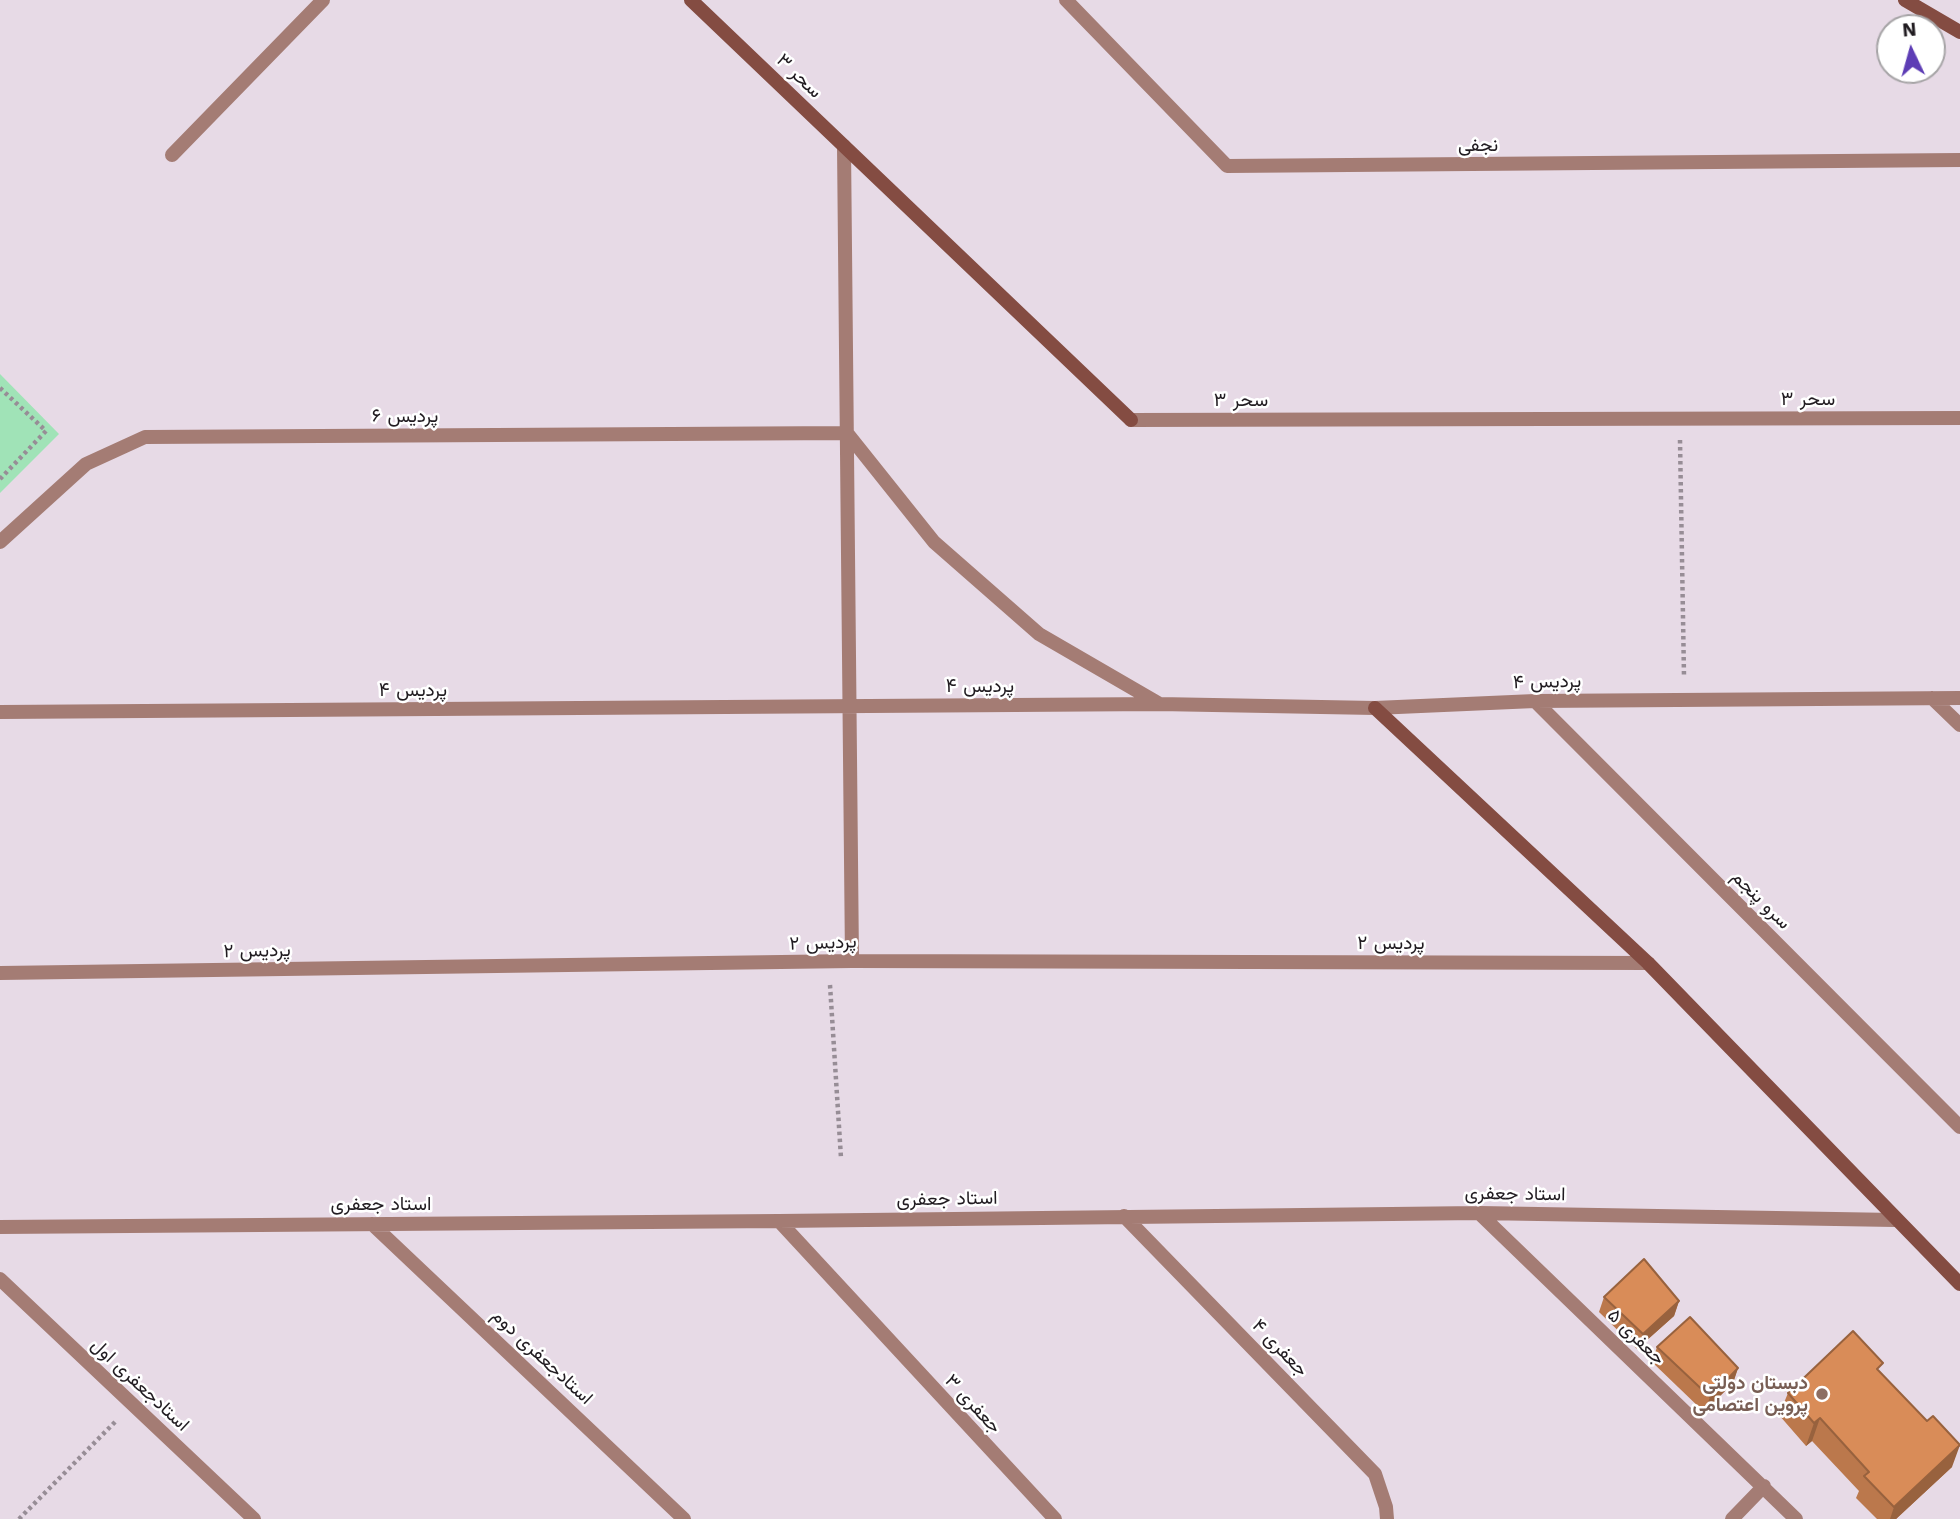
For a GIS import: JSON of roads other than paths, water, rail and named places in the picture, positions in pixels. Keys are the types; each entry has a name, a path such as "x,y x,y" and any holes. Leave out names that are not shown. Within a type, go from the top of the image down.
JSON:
{"main road":[{"name":"سحر ۳","path":"691,0 1131,420"},
{"path":"1905,0 1960,32"},
{"path":"1375,708 1648,963 1960,1284"}],"street":[{"path":"172,155 323,0"},
{"name":"نجفی","path":"1066,0 1227,166 1960,160"},
{"path":"844,146 852,961"},
{"name":"سحر ۳","path":"1131,420 1960,418"},
{"path":"847,433 934,542 1039,634 1159,704"},
{"name":"پردیس ۶","path":"0,542 86,464 145,437 847,433"},
{"path":"1932,698 1960,725"},
{"name":"پردیس ۴","path":"0,712 1159,704 1375,708 1535,701 1960,698"},
{"name":"سرو پنجم","path":"1535,701 1960,1127"},
{"name":"پردیس ۲","path":"0,973 852,961 1648,963"},
{"name":"استاد جعفری","path":"0,1227 1479,1213 1895,1220"},
{"name":"جعفری ۵","path":"1479,1213 1796,1519"},
{"name":"جعفری ۴","path":"1124,1216 1375,1474 1386,1507 1387,1519"},
{"name":"جعفری ۳","path":"779,1221 1055,1519"},
{"name":"استادجعفری دوم","path":"372,1224 684,1519"},
{"name":"استادجعفری اول","path":"0,1279 254,1519"},
{"path":"1732,1519 1764,1486"}],"place":[{"name":"دبستان دولتی پروین اعتصامی","path":"1822,1394"}]}
